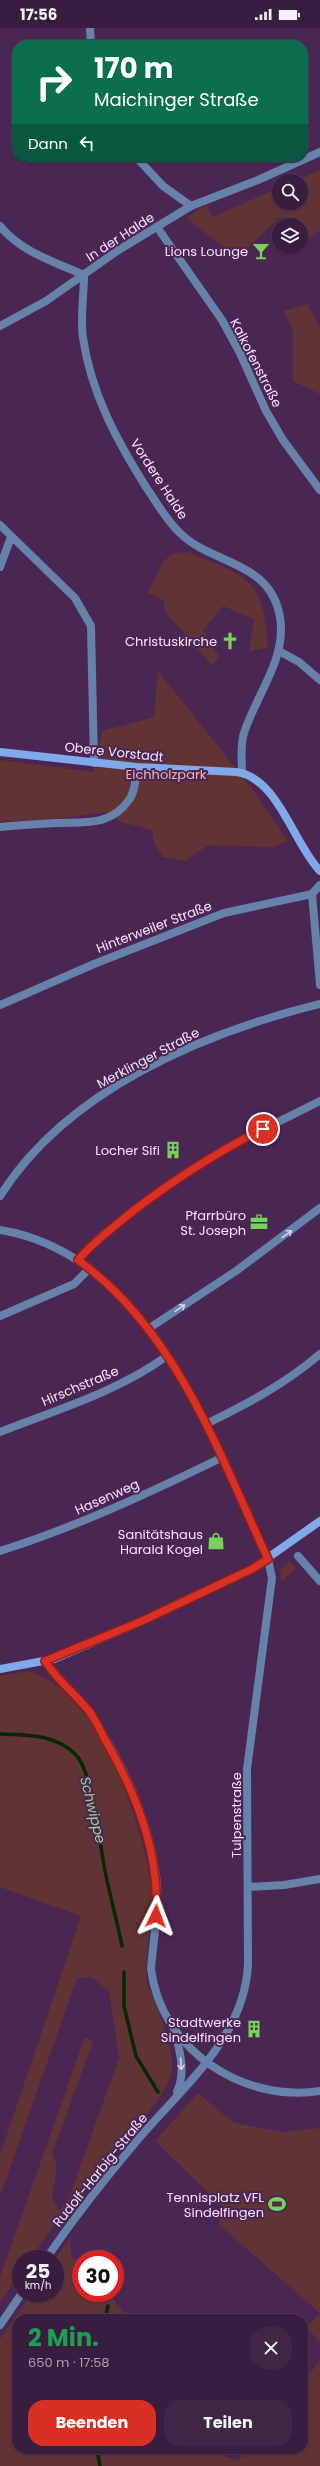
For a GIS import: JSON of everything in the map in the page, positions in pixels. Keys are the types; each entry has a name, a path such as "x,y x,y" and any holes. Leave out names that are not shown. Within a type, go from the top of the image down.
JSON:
{"main road":[{"name":"Obere Vorstadt","path":"0,752 137,768 242,772 256,777 263,784 310,859 320,871"},
{"path":"0,1670 45,1661 142,1621 252,1569 320,1522"}],"street":[{"path":"90,28 91,40"},
{"name":"In der Halde","path":"308,157 320,152"},
{"path":"141,162 163,186 191,206"},
{"name":"In der Halde","path":"0,226 10,237 30,250 84,275 117,250 191,206 258,180 298,162"},
{"name":"Kalkofenstraße","path":"157,227 222,320 240,353 266,411 283,440 320,490"},
{"path":"0,326 28,312 84,275"},
{"name":"Vordere Halde","path":"84,275 83,336 96,393 135,469 166,518 180,534 190,543 244,567 266,586 280,615 279,651 244,734 242,772"},
{"path":"0,525 75,598 91,626 94,763"},
{"path":"0,568 11,537"},
{"path":"279,651 299,662 320,680"},
{"path":"0,827 28,824 81,824 110,817 129,800 135,783 137,768"},
{"path":"320,885 312,894 320,985"},
{"name":"Hinterweiler Straße","path":"0,1005 94,964 224,913 312,894"},
{"name":"Merklinger Straße","path":"0,1196 27,1159 54,1130 84,1107 129,1079 210,1039 276,1015 320,1004"},
{"path":"78,1260 98,1238 166,1186 226,1148 320,1100"},
{"path":"148,1329 236,1271 320,1208"},
{"name":"Tulpenstraße","path":"0,1230 32,1237 78,1260 90,1268 121,1296 148,1329 190,1393 206,1424 268,1559 272,1590 247,1769 248,1977 245,1990 230,2024 207,2062"},
{"path":"0,1316 74,1284 90,1268"},
{"path":"206,1424 268,1393 290,1378 320,1354"},
{"name":"Hirschstraße","path":"0,1432 101,1392 137,1374 167,1356"},
{"name":"Hasenweg","path":"0,1551 59,1531 110,1510 221,1458"},
{"path":"298,1556 320,1581"},
{"path":"45,1661 90,1712 121,1768 139,1809 151,1849 157,1885 151,1969 152,1979 157,1997 174,2029 189,2046 207,2062 235,2080 253,2087 277,2091 320,2091"},
{"path":"248,1887 284,1885 320,1879"},
{"name":"Rudolf-Harbig-Straße","path":"174,2029 182,2062 182,2082 174,2099"},
{"name":"Rudolf-Harbig-Straße","path":"52,2250 92,2195 207,2062"},
{"path":"0,2325 16,2302"}],"green space":[{"path":"320,170 320,230 308,240 308,218 272,218 272,225 237,258 186,218 207,205 212,217 272,191 272,210 308,210 308,175"},
{"path":"308,304 320,328 320,394 293,381 293,332 284,311"},
{"path":"188,552 225,568 249,583 262,606 266,624 268,647 249,652 254,619 223,606 203,630 219,657 212,665 166,613 163,600 148,593 164,561 173,553"},
{"name":"Eichholzpark","path":"158,671 250,786 288,841 274,847 208,845 185,861 163,857 155,845 152,830 121,822 106,812 63,818 0,822 0,760 94,772 102,731 154,717"},
{"path":"290,1561 296,1569 281,1581 280,1570"},
{"path":"28,1671 53,1683 75,1703 95,1730 112,1761 138,1828 146,1858 152,1897 146,1970 147,1984 168,2038 172,2060 172,2071 164,2090 151,2110 110,2156 36,2250 12,2250 12,2285 0,2302 0,2277 85,2037 93,2042 52,2153 57,2166 52,2197 59,2211 69,2198 119,2058 109,1991 91,1977 77,1978 0,2196 0,2155 81,1916 0,1887 0,1676"},
{"path":"198,2093 234,2123 284,2132 320,2128 320,2313 218,2224 227,2211 155,2141"},
{"path":"70,2238 72,2257 72,2302 116,2302 126,2314 17,2314 26,2302 64,2302 64,2250 62,2250"},
{"path":"320,2313 320,2343 308,2328 308,2326"},
{"path":"12,2322 12,2454 218,2454 238,2461 244,2454 308,2454 308,2376 320,2360 320,2466 0,2466 0,2339"}],"waterway":[{"name":"Schwippe","path":"0,1734 41,1737 60,1743 77,1756 83,1765 92,1794 105,1871 122,1946"},
{"name":"Schwippe","path":"124,1972 124,2006 136,2056 158,2092"},
{"name":"Schwippe","path":"106,2314 108,2306"},
{"name":"Schwippe","path":"98,2454 100,2466"}],"place":[{"name":"Lions Lounge","path":"261,251"},
{"name":"Christuskirche","path":"230,641"},
{"name":"Locher Sifi","path":"173,1150"},
{"name":"Pfarrbüro St. Joseph","path":"259,1222"},
{"name":"Sanitätshaus Harald Kogel","path":"216,1541"},
{"name":"Stadtwerke Sindelfingen","path":"254,2029"},
{"name":"Tennisplatz VFL Sindelfingen","path":"277,2204"}],"route":[{"path":"156,1916 157,1885 151,1849 139,1809 121,1768 90,1712 52,1671 45,1661 54,1659 142,1621 252,1569 268,1559 206,1424 190,1393 171,1363 148,1329 121,1296 90,1268 78,1260 98,1238 160,1191 226,1148 263,1129"}]}
